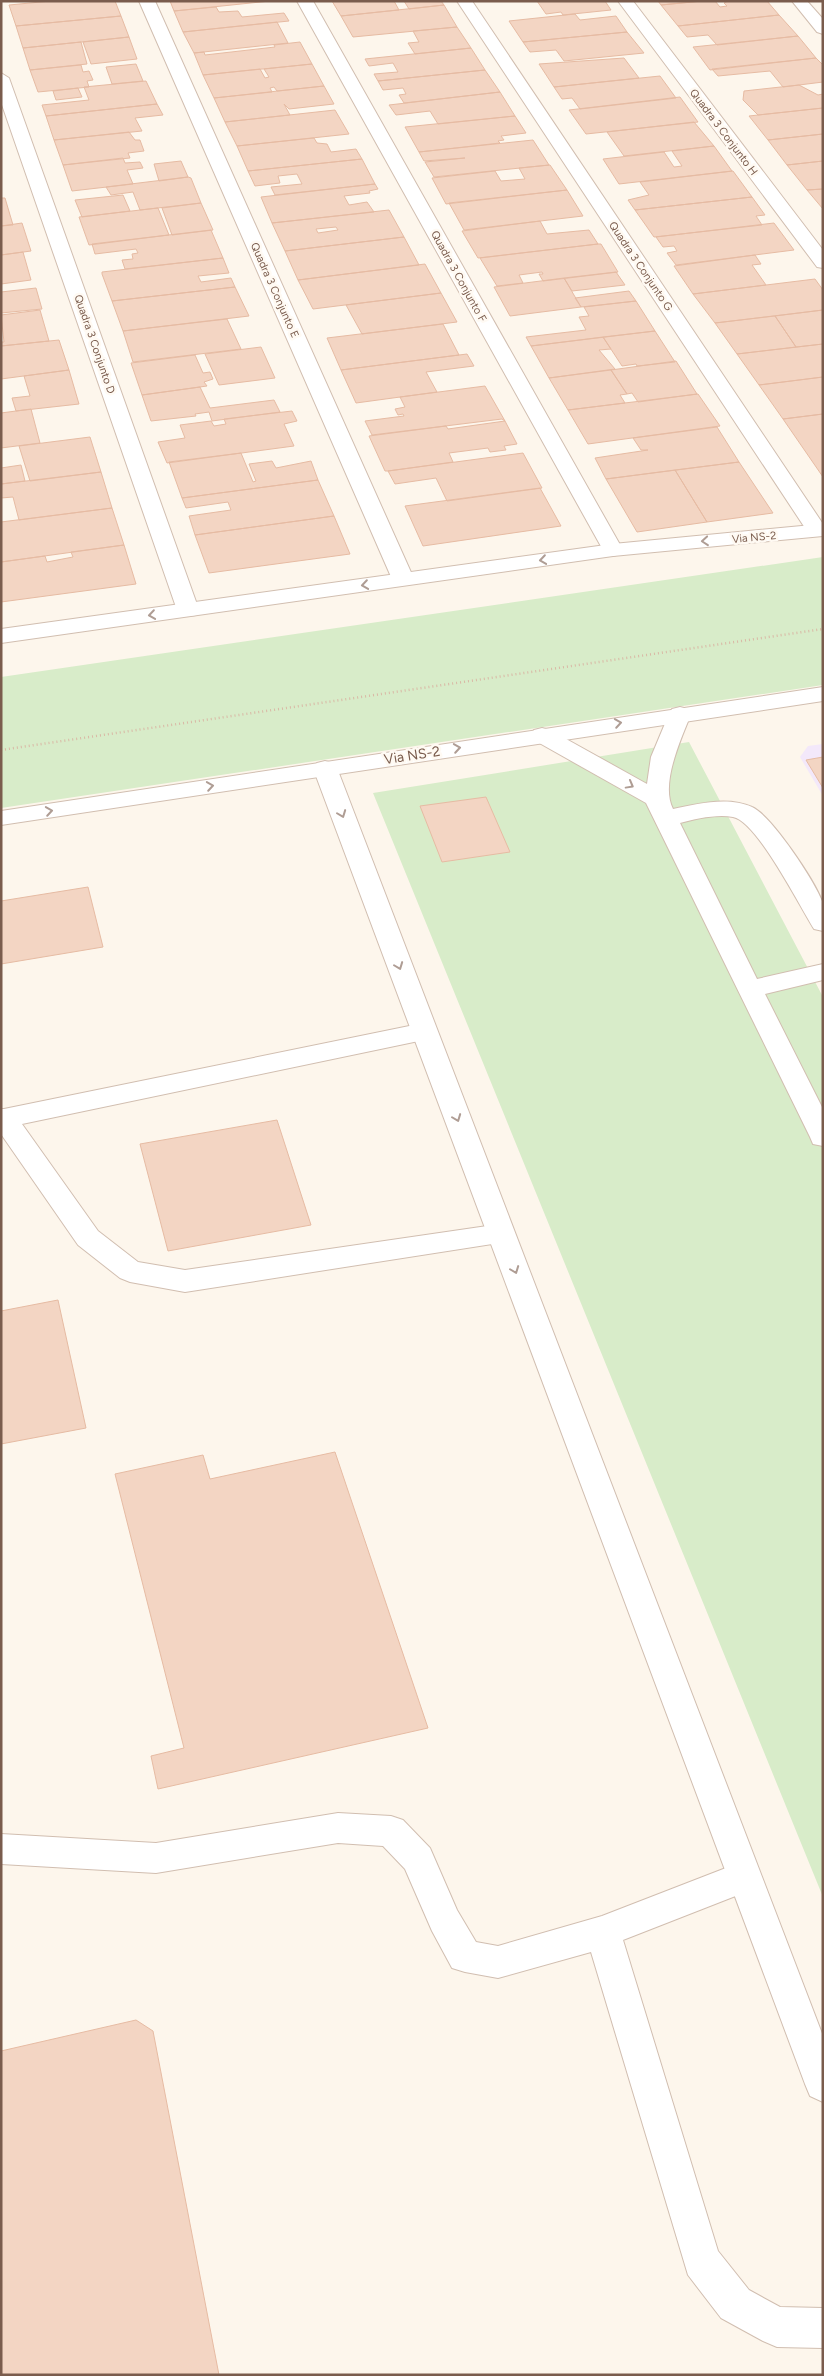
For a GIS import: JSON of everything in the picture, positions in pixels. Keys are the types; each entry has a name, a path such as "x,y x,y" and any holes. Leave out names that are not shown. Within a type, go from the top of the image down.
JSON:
{"street":[{"name":"Quadra 3 Conjunto E","path":"146,1 403,579"},
{"name":"Quadra 3 Conjunto F","path":"305,1 613,550"},
{"name":"Quadra 3 Conjunto G","path":"464,1 820,531"},
{"name":"Quadra 3 Conjunto H","path":"625,1 823,263"},
{"path":"799,1 823,29"},
{"name":"Quadra 3 Conjunto D","path":"1,78 188,610"},
{"name":"Via NS-2","path":"1,636 613,550 820,531"},
{"name":"Via NS-2","path":"1,818 680,714 823,694"},
{"path":"680,714 663,757 660,808 823,1137"},
{"path":"542,735 660,808 743,811 760,824 823,923"},
{"path":"324,768 823,2084"},
{"path":"749,989 823,972"},
{"path":"424,1032 3,1119 88,1238 130,1271 185,1281 501,1234"},
{"path":"1,1849 156,1858 338,1828 390,1831 418,1859 444,1920 465,1956 498,1962 603,1932 744,1877"},
{"path":"603,1932 702,2261 735,2304 777,2327 823,2328"}],"path":[{"path":"1,750 823,629"}],"shaded area":[{"path":"823,744 823,796 800,757 808,746"}],"green space":[{"path":"823,557 823,685 1,808 1,677"},
{"path":"689,742 823,997 823,1897 373,793"}],"building":[{"path":"51,1 115,1 121,16 16,26 9,5"},
{"path":"170,1 270,1 174,11"},
{"path":"332,1 394,1 399,10 341,16"},
{"path":"404,1 441,1 444,5 409,9"},
{"path":"537,1 605,1 611,10 563,15 561,12 546,14"},
{"path":"658,1 702,1 661,5"},
{"path":"715,1 720,7 727,6 724,3 728,1 767,1 779,15 678,26 661,5"},
{"path":"444,5 457,27 353,37 341,16"},
{"path":"216,7 219,12 238,11 242,17 284,13 289,21 183,32 174,11"},
{"path":"575,14 580,20 616,16 627,32 523,42 509,21"},
{"path":"779,15 798,36 717,45 708,35 687,37 678,26"},
{"path":"121,16 129,37 23,48 16,26"},
{"path":"277,22 288,43 194,53 183,32"},
{"path":"457,27 471,48 415,54 408,43 419,42 413,31"},
{"path":"627,32 644,53 564,61 556,50 530,52 523,42"},
{"path":"798,36 816,58 710,70 693,47"},
{"path":"129,37 137,59 91,64 83,42"},
{"path":"81,42 87,64 30,70 23,48"},
{"path":"300,42 312,64 203,75 194,53 204,52 205,55 275,47 274,45"},
{"path":"471,48 485,70 378,81 374,74 398,72 393,63 369,66 365,59"},
{"path":"624,58 639,78 554,87 539,64"},
{"path":"816,58 823,65 823,82 783,87 770,71 718,76 712,69"},
{"path":"136,64 143,81 112,84 106,67"},
{"path":"312,64 324,86 277,91 274,87 270,88 272,92 214,98 203,75 260,69 265,78 269,77 264,69"},
{"path":"81,65 83,72 89,71 93,80 87,81 89,87 38,92 30,70"},
{"path":"485,70 500,92 404,103 399,95 406,94 403,88 383,90 378,81"},
{"path":"660,76 676,98 580,109 572,98 562,99 554,87"},
{"path":"146,81 157,104 46,116 42,105 89,100 84,87"},
{"path":"799,85 818,95 823,94 823,108 758,115 743,100 744,91"},
{"path":"324,86 334,104 289,109 284,104 290,115 225,122 214,98"},
{"path":"78,88 82,97 56,100 53,91"},
{"path":"500,92 515,116 438,124 430,111 396,115 389,105"},
{"path":"680,97 698,122 586,134 569,110"},
{"path":"157,104 163,115 135,118 142,131 54,140 46,116"},
{"path":"823,108 823,134 768,140 749,116"},
{"path":"335,110 349,134 237,146 225,122"},
{"path":"515,116 526,133 501,136 504,140 498,141 500,143 419,152 405,127"},
{"path":"694,122 714,146 624,156 607,132"},
{"path":"129,132 135,140 140,140 144,151 128,153 130,158 63,165 54,140"},
{"path":"823,134 823,161 787,165 768,140"},
{"path":"314,138 317,143 327,144 331,152 356,149 362,159 248,171 237,146"},
{"path":"533,140 549,165 434,177 425,162 465,158 424,161 419,152"},
{"path":"714,146 732,171 619,184 603,159 664,152 674,167 682,166 672,151"},
{"path":"123,158 125,163 140,162 143,168 127,170 133,184 72,191 63,165"},
{"path":"362,159 375,184 275,195 271,187 302,184 297,174 278,176 280,183 255,186 248,171"},
{"path":"181,161 188,177 159,181 154,164"},
{"path":"823,161 823,189 807,190 787,165"},
{"path":"550,165 567,190 446,204 432,178 495,171 501,181 525,179 519,168"},
{"path":"733,171 752,197 635,210 628,200 649,195 640,182"},
{"path":"191,178 201,203 140,210 133,192 111,195 106,187"},
{"path":"375,184 378,189 369,191 370,193 344,196 349,205 367,202 374,212 272,223 261,197"},
{"path":"823,189 823,209 807,190"},
{"path":"567,190 583,216 464,230 449,203"},
{"path":"123,195 130,211 82,217 75,200"},
{"path":"752,197 765,215 756,216 762,225 654,237 635,210"},
{"path":"1,198 5,198 13,225 1,226"},
{"path":"201,203 213,230 172,235 162,208"},
{"path":"158,208 169,235 89,245 79,217"},
{"path":"389,210 404,237 285,251 272,223","holes":["336,227 338,230 318,233 316,229"]},
{"path":"540,221 547,234 589,230 598,244 478,258 462,231"},
{"path":"22,223 31,251 1,255 1,226"},
{"path":"774,223 794,250 676,265 667,253 677,251 674,246 663,247 656,237"},
{"path":"211,230 223,258 125,269 122,260 133,259 132,254 138,253 136,249 95,254 92,244"},
{"path":"404,237 419,265 298,280 285,251"},
{"path":"601,244 618,272 543,281 539,274 543,274 542,272 519,275 523,283 497,286 480,258"},
{"path":"23,252 31,280 1,284 1,255"},
{"path":"755,255 761,264 752,265 766,285 693,294 674,266"},
{"path":"223,258 229,273 198,276 201,282 231,278 235,287 112,301 102,274 102,272"},
{"path":"425,264 441,293 313,309 298,280"},
{"path":"616,272 625,285 572,291 564,278"},
{"path":"564,278 581,307 510,316 494,287"},
{"path":"815,279 823,290 823,310 715,323 693,294"},
{"path":"235,287 249,316 123,331 112,301"},
{"path":"36,288 42,309 1,313 1,292"},
{"path":"629,291 636,301 581,307 575,298"},
{"path":"441,293 457,322 362,334 346,305"},
{"path":"636,301 655,331 531,346 526,337 586,330 579,317 589,316 584,307"},
{"path":"40,310 49,341 1,346 1,342 4,342 1,315"},
{"path":"823,310 823,344 796,347 775,316"},
{"path":"775,316 796,347 737,354 715,323"},
{"path":"227,319 241,349 133,362 123,331"},
{"path":"443,324 459,355 341,370 327,338"},
{"path":"655,331 675,362 622,366 603,337"},
{"path":"603,337 611,349 599,350 615,369 549,378 531,346"},
{"path":"59,340 69,370 1,379 1,346"},
{"path":"823,344 823,377 759,385 737,354"},
{"path":"261,347 275,378 219,385 205,354"},
{"path":"467,354 474,366 426,372 437,392 356,403 341,370"},
{"path":"195,355 203,373 210,372 213,379 204,382 207,386 142,395 131,363"},
{"path":"676,361 697,394 638,402 632,393 627,394 611,370"},
{"path":"69,370 79,404 16,411 12,398 30,396 24,376"},
{"path":"611,370 627,394 620,395 625,403 568,410 549,378"},
{"path":"823,377 823,414 783,419 759,385"},
{"path":"485,386 505,421 502,419 372,435 365,421 404,416 403,414 398,415 395,409 405,407 400,397"},
{"path":"200,387 210,408 274,400 280,412 212,421 209,412 195,414 196,416 151,421 142,395"},
{"path":"698,394 720,426 588,444 568,410"},
{"path":"31,409 40,443 1,448 1,413"},
{"path":"292,411 297,421 284,424 294,446 167,463 158,442 185,438 180,425 211,421 214,426 226,424 224,419"},
{"path":"823,414 823,477 783,419"},
{"path":"505,421 517,444 504,446 506,450 490,452 488,448 449,453 453,462 388,471 385,471 369,436 446,426 448,429"},
{"path":"717,427 739,462 606,479 595,458 648,450 641,450 633,438"},
{"path":"90,437 101,472 30,481 19,446"},
{"path":"241,453 253,482 256,481 249,464 272,461 276,468 311,461 318,480 182,498 169,462"},
{"path":"523,453 542,488 447,501 436,478 395,484 388,471"},
{"path":"739,462 773,513 707,522 675,470"},
{"path":"21,465 25,481 1,484 1,468"},
{"path":"675,470 707,522 637,532 606,479"},
{"path":"101,472 112,508 19,520 13,497 1,498 1,484"},
{"path":"318,480 334,516 195,535 189,516 231,510 228,502 186,508 182,498"},
{"path":"540,488 561,526 423,546 405,506"},
{"path":"112,508 124,545 1,562 1,522"},
{"path":"334,516 350,554 209,573 195,535"},
{"path":"124,545 136,584 1,602 1,562 45,556 47,562 73,557 71,552"},
{"path":"823,757 823,788 806,760"},
{"path":"486,797 510,852 442,862 420,806"},
{"path":"88,887 103,947 1,964 1,901"},
{"path":"277,1120 311,1225 168,1251 140,1144"},
{"path":"58,1300 86,1428 1,1444 1,1311"},
{"path":"335,1452 428,1728 158,1789 151,1756 184,1748 115,1474 203,1455 210,1479"},
{"path":"136,2020 153,2031 219,2375 1,2375 1,2051"}]}
